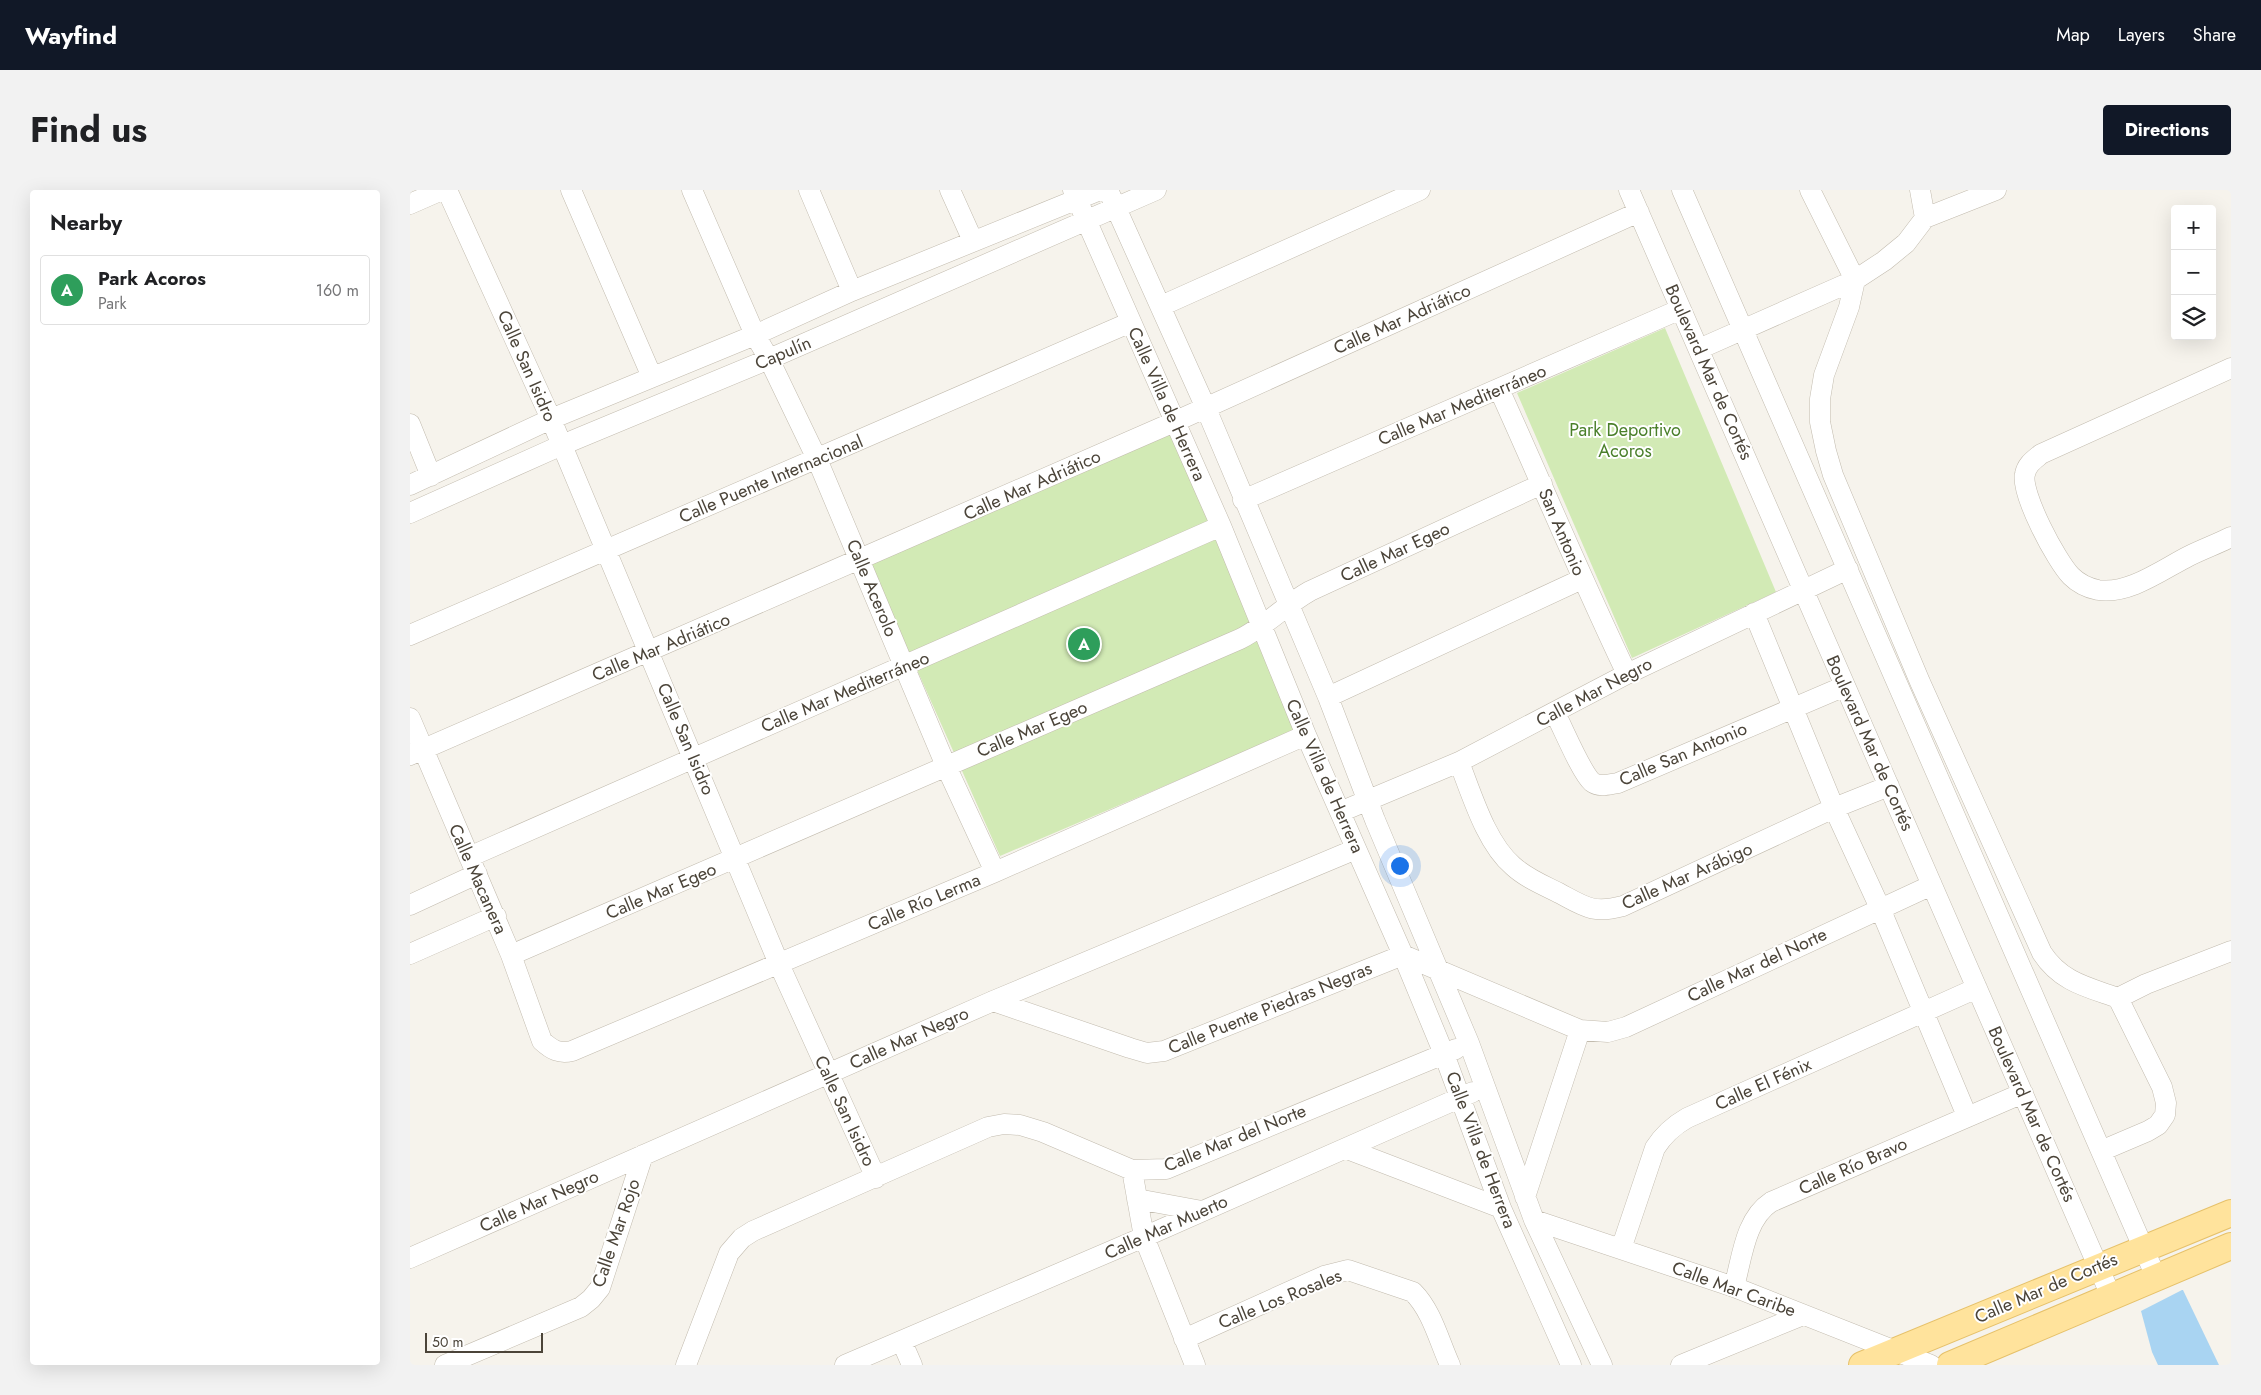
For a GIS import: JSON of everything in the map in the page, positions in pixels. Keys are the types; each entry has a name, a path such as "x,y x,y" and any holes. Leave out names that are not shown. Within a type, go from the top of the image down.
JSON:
{"main road":[{"name":"Calle Mar de Cortés","path":"1862,1365 2098,1266 2231,1213"},
{"name":"Calle Mar de Cortés","path":"1950,1365 2231,1246"}],"street":[{"path":"410,204 442,190"},
{"name":"Calle San Isidro","path":"447,190 551,419 604,551 694,757 779,964 876,1178"},
{"path":"571,190 652,377"},
{"path":"692,190 755,335"},
{"path":"809,190 852,291"},
{"path":"950,190 973,241"},
{"name":"Capulín","path":"410,485 551,419 755,335 852,291 973,241 1075,194 1100,190"},
{"name":"Capulín","path":"410,513 562,445 769,359 1086,220 1112,199 1156,190"},
{"path":"1161,306 1420,190"},
{"name":"Boulevard Mar de Cortés","path":"1629,190 2111,1296"},
{"path":"1682,190 2156,1277"},
{"path":"1810,190 1855,280 1849,307 1824,375 1820,399 1820,422 1833,475 1920,682 2042,953 2051,966 2079,985 2118,998 2146,984 2231,951"},
{"path":"1920,190 1925,218"},
{"path":"1699,349 1855,280 1884,261 1906,243 1925,218 1996,190"},
{"name":"Calle Villa de Herrera","path":"1075,194 1221,526 1306,735 1403,955 1444,1054 1501,1208 1571,1365"},
{"name":"Calle Villa de Herrera","path":"1112,199 1205,406 1243,500 1328,697 1368,800 1486,1086 1534,1220 1602,1365"},
{"name":"Calle Mar Adriático","path":"416,753 1174,422 1205,406 1639,212"},
{"name":"Calle Mar Mediterráneo","path":"1243,500 1681,309"},
{"name":"Calle Puente Internacional","path":"410,635 1131,322"},
{"name":"Calle Acerolo","path":"755,335 769,359 817,459 946,766 995,872"},
{"path":"2231,368 2041,454 2029,464 2024,475 2025,491 2058,560 2072,577 2098,590 2112,590 2134,584 2231,537"},
{"name":"San Antonio","path":"1499,389 1582,579 1627,674"},
{"path":"410,424 431,476"},
{"name":"Calle Mar Egeo","path":"511,955 1240,639 1262,627 1289,604 1310,591 1542,484"},
{"name":"Calle Mar Mediterráneo","path":"410,905 473,865 694,757 1221,526"},
{"name":"Calle Mar Negro","path":"1340,812 1458,762 1627,674 1848,569"},
{"path":"1328,697 1582,579"},
{"path":"1754,612 1834,808 1880,908 1967,1116"},
{"name":"Calle San Antonio","path":"1555,713 1585,772 1592,782 1602,786 1618,783 1845,686"},
{"name":"Calle Macanera","path":"410,718 416,753 473,865 496,916 542,1040"},
{"name":"Calle Río Lerma","path":"542,1040 551,1049 556,1051 562,1053 572,1051 995,872 1306,735"},
{"name":"Calle Mar Arábigo","path":"1458,762 1499,851 1512,866 1525,876 1584,906 1597,910 1623,906 1834,808 1889,786"},
{"name":"Calle Mar Negro","path":"410,1258 993,1001 1356,849"},
{"name":"Calle Mar del Norte","path":"1403,955 1580,1030 1608,1032 1626,1026 1932,885"},
{"path":"410,954 496,916"},
{"name":"Calle Puente Piedras Negras","path":"993,1001 1147,1053 1164,1051 1403,955"},
{"name":"Calle El Fénix","path":"1621,1249 1655,1148 1672,1127 1688,1118 1977,988"},
{"path":"2101,1151 2148,1131 2158,1124 2165,1115 2166,1103 2162,1087 2118,998"},
{"path":"1525,1197 1580,1030"},
{"name":"Calle Mar del Norte","path":"686,1365 729,1253 734,1245 753,1231 988,1127 1004,1124 1020,1125 1043,1132 1132,1170 1166,1169 1469,1043"},
{"name":"Calle Mar Muerto","path":"845,1365 1347,1149 1486,1086"},
{"name":"Calle Río Bravo","path":"1734,1287 1753,1220 1760,1209 1771,1202 2022,1092"},
{"path":"1347,1149 1501,1208"},
{"name":"Calle Mar Rojo","path":"445,1365 581,1307 591,1300 600,1288 643,1155"},
{"path":"1132,1170 1144,1237 1195,1365"},
{"path":"1137,1198 1202,1211"},
{"name":"Calle Mar Caribe","path":"1534,1220 1734,1287 1931,1365"},
{"name":"Calle Los Rosales","path":"1184,1339 1324,1276 1348,1270 1413,1292 1428,1313 1450,1365"},
{"path":"1681,1365 1803,1315"},
{"path":"902,1342 912,1365"}],"green space":[{"name":"Park Deportivo Acoros","path":"1665,328 1776,592 1632,658 1517,393"},
{"path":"1171,432 1298,729 1000,856 868,560"}],"water":[{"path":"2182,1290 2219,1365 2158,1365 2152,1352 2141,1311"}],"place":[{"name":"Park Acoros","path":"1084,644"}]}
